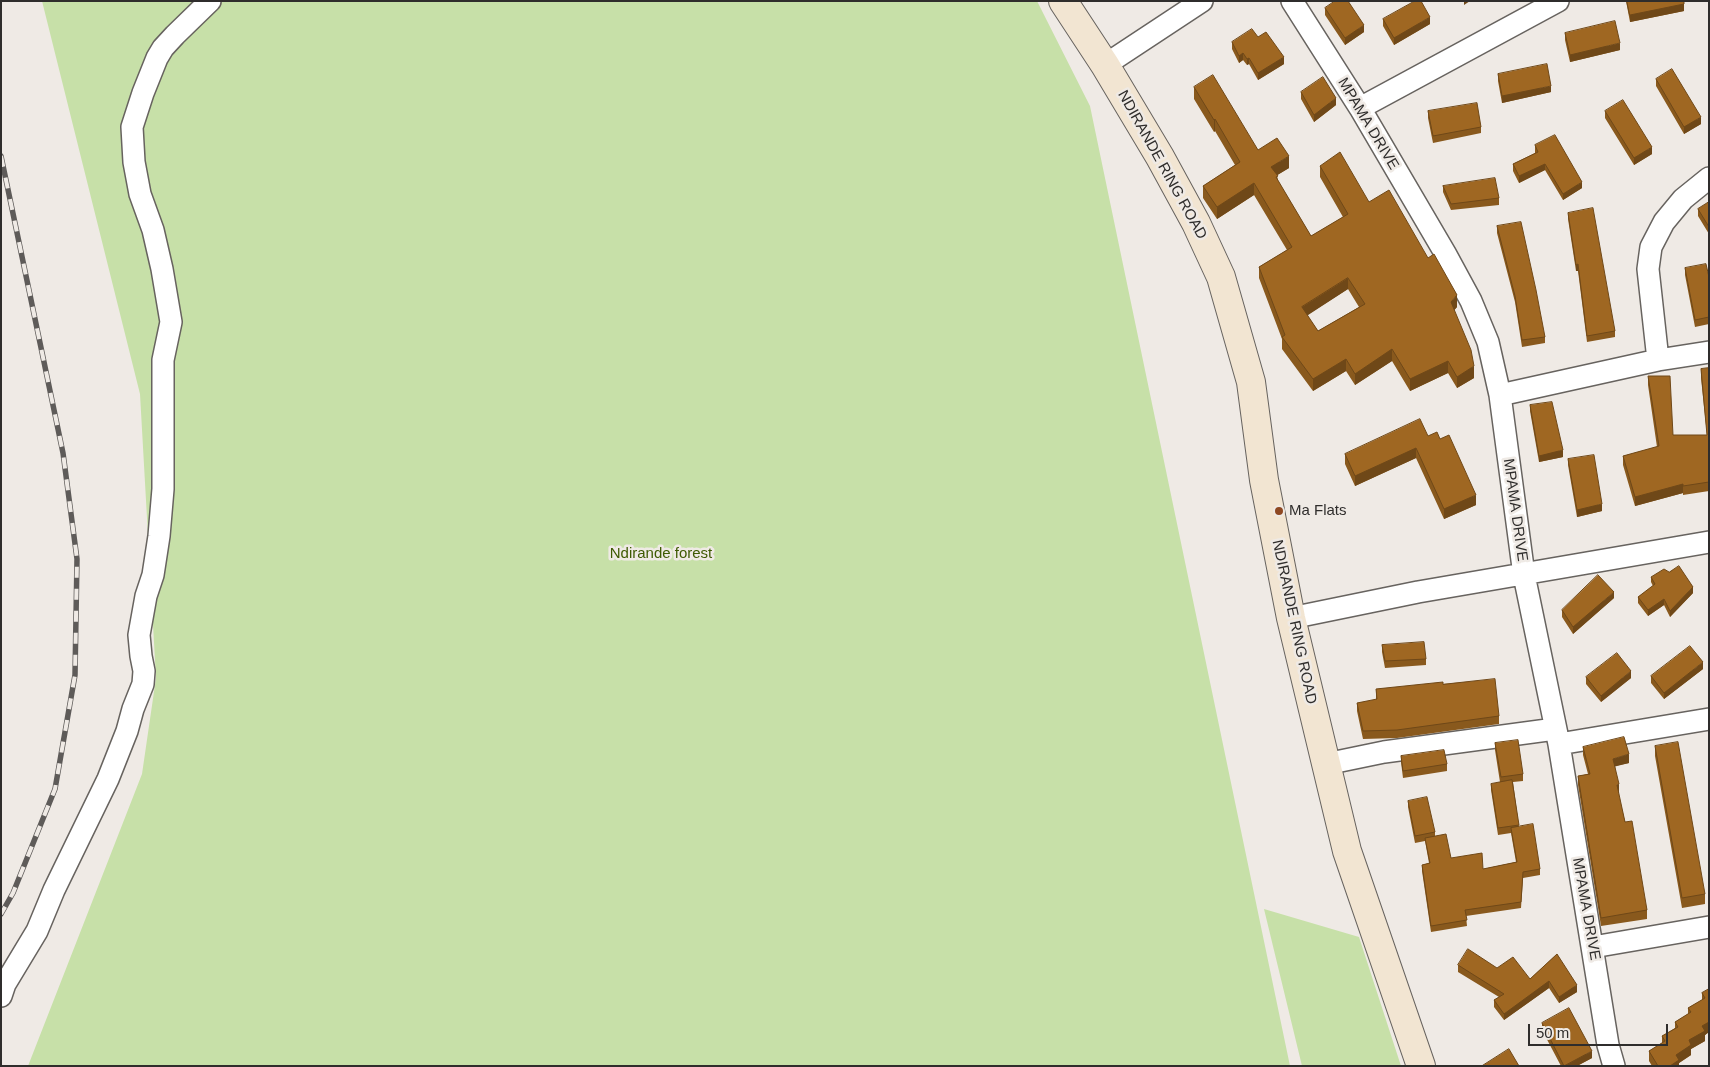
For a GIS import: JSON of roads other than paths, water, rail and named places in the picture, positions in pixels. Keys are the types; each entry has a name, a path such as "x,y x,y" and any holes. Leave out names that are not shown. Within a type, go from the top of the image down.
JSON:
{"street":[{"path":"1,996 5,984 37,931 54,890 108,779 143,684 144,671 140,635 159,536 163,489 163,360 171,322 153,230 140,194 134,162 132,127 143,92 157,58 175,35 210,1"},
{"name":"NDIRANDE RING ROAD","path":"1063,1 1105,65 1181,194 1221,278 1251,382 1264,480 1291,618 1347,851 1421,1066"},
{"path":"1105,65 1202,1"},
{"name":"MPAMA DRIVE","path":"1292,1 1360,108 1471,301 1488,342 1500,395 1524,574 1557,736 1608,1045 1614,1066"},
{"path":"1360,108 1558,1"},
{"path":"1658,360 1648,269 1650,248 1664,222 1683,199 1709,178"},
{"path":"1500,395 1658,360 1709,352"},
{"path":"1291,618 1418,592 1709,542"},
{"path":"1326,764 1384,752 1557,736 1709,719"},
{"path":"1593,947 1709,927"}],"railway":[{"path":"1,156 63,453 77,559 75,675 55,789 13,893 1,914"}],"place":[{"name":"Ma Flats","path":"1279,511"}],"park label":[{"name":"Ndirande forest","path":"661,554"}]}
